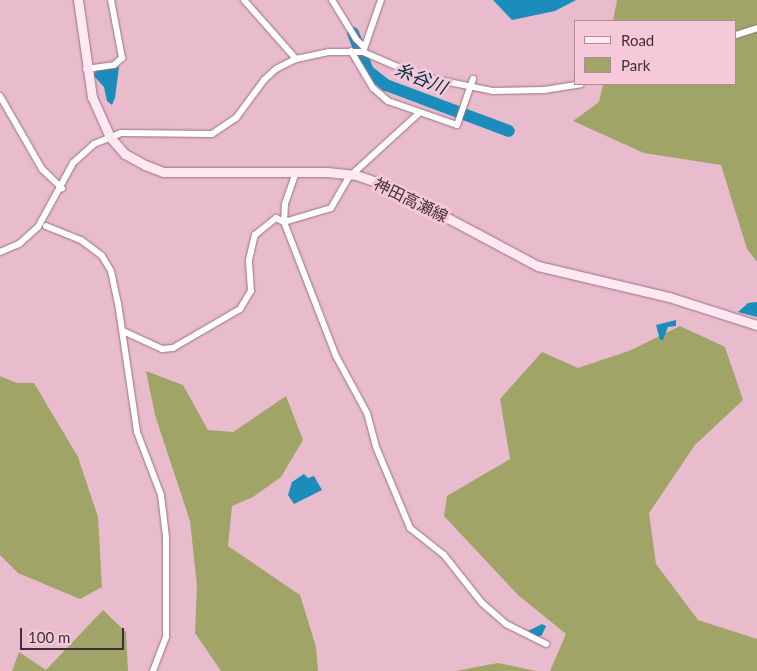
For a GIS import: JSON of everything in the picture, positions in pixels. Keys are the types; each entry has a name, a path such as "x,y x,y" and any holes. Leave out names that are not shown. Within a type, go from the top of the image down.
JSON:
{"main road":[{"name":"神田高瀬線","path":"78,0 86,69 92,97 110,137 125,154 164,172 296,172 351,175 388,186 538,266 668,297 757,325"}],"street":[{"path":"86,69 114,65 122,58 111,0"},
{"path":"244,0 296,59"},
{"path":"332,0 363,50"},
{"path":"363,50 381,0"},
{"path":"737,34 757,28"},
{"path":"0,252 33,233 81,154 110,137 132,132 212,134 236,118 264,80 276,69 296,59 363,50 419,76 470,87 518,92 574,85"},
{"path":"351,51 373,88 388,101 457,125 473,79"},
{"path":"0,96 42,168 62,188"},
{"path":"123,331 162,349 173,348 240,309 251,291 249,260 255,235 276,218 284,222 332,208 351,175 419,113"},
{"path":"296,172 285,204 284,222 336,356 367,413 376,447 410,528 444,555 482,603 506,624 546,644"},
{"path":"46,226 81,240 102,256 110,271 123,331 137,432 162,495 166,536 166,637 153,671"}],"green space":[{"path":"617,0 757,0 757,262 747,249 721,165 644,153 573,121 599,102 603,85 737,85 737,20 613,20"},
{"path":"680,326 725,347 743,400 695,445 649,513 656,564 698,620 757,639 757,671 550,671 566,634 518,595 444,516 447,496 510,459 500,399 542,352 578,368 629,351"},
{"path":"146,371 183,385 208,430 233,432 286,396 303,440 281,477 253,497 232,506 228,546 300,595 316,647 318,671 221,671 195,633 197,586 190,521 155,415"},
{"path":"0,376 17,383 34,383 78,457 98,517 102,587 80,599 18,573 0,555"},
{"path":"103,610 126,632 128,671 12,671 19,652 46,670"},
{"path":"498,663 536,671 456,671"}],"water":[{"path":"493,0 576,0 555,11 512,20"},
{"path":"119,67 115,98 112,105 107,101 104,87 93,75 97,70"},
{"path":"757,302 757,317 738,312 748,303"},
{"path":"676,320 676,326 668,327 663,340 660,340 656,325"},
{"path":"304,474 308,478 314,476 322,490 294,504 288,495 292,482"},
{"path":"542,624 546,626 542,635 538,637 528,631"}],"waterway":[{"name":"糸谷川","path":"353,33 368,71 386,85 509,131"}]}
